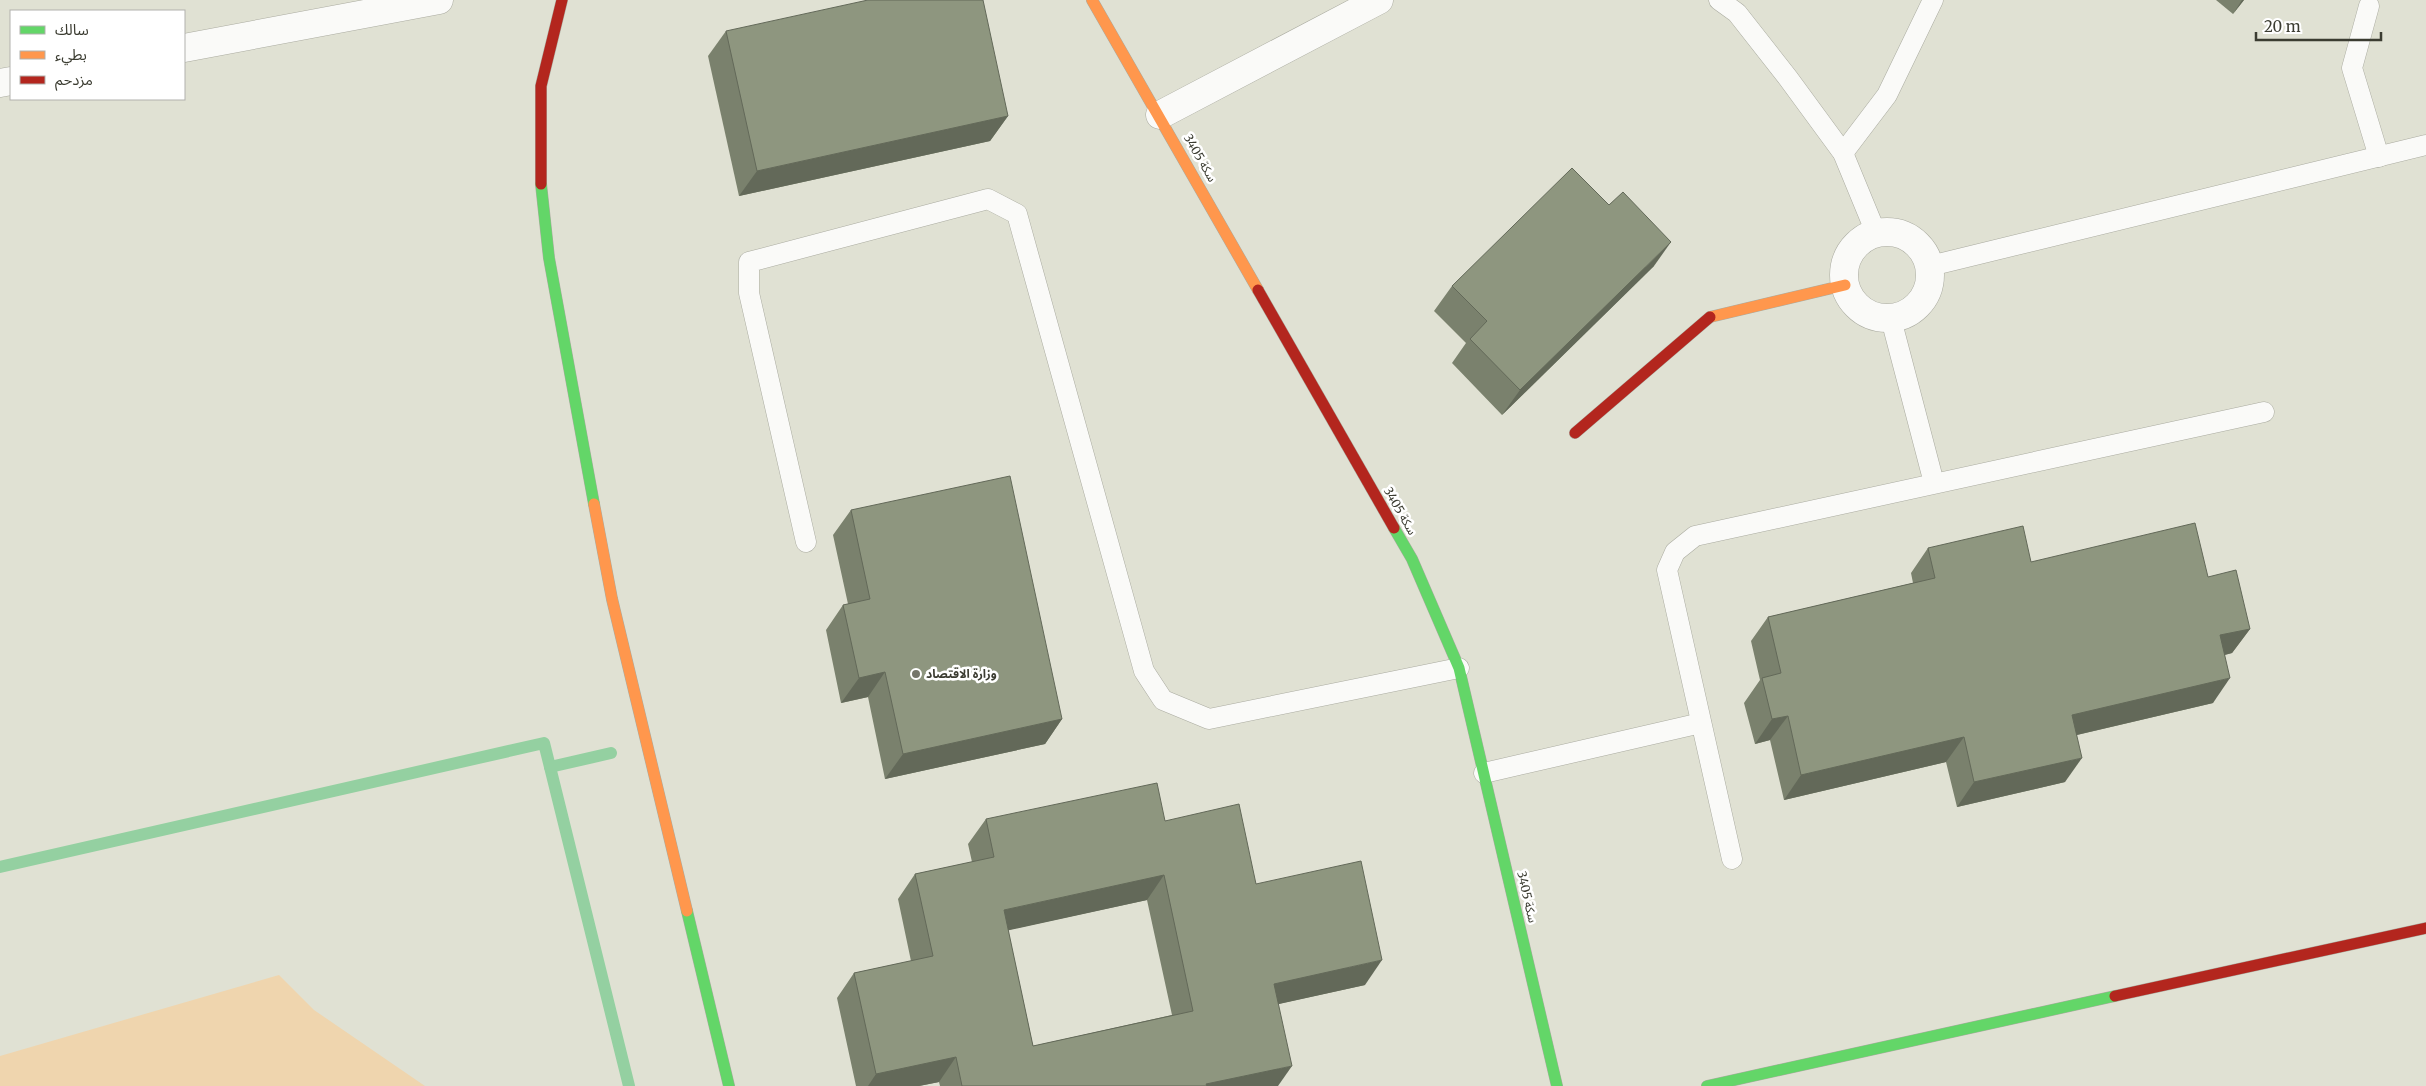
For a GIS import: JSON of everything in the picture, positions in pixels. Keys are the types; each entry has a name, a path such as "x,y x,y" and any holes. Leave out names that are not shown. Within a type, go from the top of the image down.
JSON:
{"street":[{"path":"185,48 439,0"},
{"path":"562,0 541,86 540,177 549,258 612,599 729,1086"},
{"name":"سكة 3405","path":"1092,0 1160,115 1412,559 1459,668 1557,1086"},
{"path":"1160,115 1379,0"},
{"path":"1894,232 1911,239 1922,249 1930,266 1930,283 1924,298 1912,311 1891,319 1876,318 1862,311 1851,300 1845,285 1845,266 1848,255 1860,241 1876,233 1894,232"},
{"path":"1575,433 1707,318 1845,285"},
{"path":"1707,1086 2426,928"}],"lane":[{"path":"1719,0 1737,13 1843,153 1876,233"},
{"path":"1843,153 1887,95 1933,0"},
{"path":"2368,6 2352,68 2379,157"},
{"path":"1930,266 2426,145"},
{"path":"806,542 749,293 749,262 988,200 1017,214 1144,671 1162,700 1209,719 1459,668"},
{"path":"1891,319 1934,483"},
{"path":"1732,859 1667,570 1675,552 1695,536 2264,412"},
{"path":"1484,773 1701,723"}],"shaded area":[{"path":"279,975 314,1010 425,1086 0,1086 0,1056"}],"building":[{"path":"868,0 983,0 1008,116 757,171 726,31"},
{"path":"1572,168 1609,205 1623,192 1671,242 1520,390 1470,339 1487,321 1452,286"},
{"path":"1010,476 1062,719 903,754 885,672 859,678 843,605 870,599 851,510"},
{"path":"2195,523 2208,577 2236,570 2250,629 2220,635 2230,678 2072,715 2082,758 1974,782 1964,737 1801,775 1788,716 1772,719 1762,678 1781,673 1768,617 1935,578 1928,548 2023,526 2031,562"},
{"path":"1157,783 1165,821 1239,804 1256,884 1361,861 1382,960 1274,984 1292,1066 1206,1084 1207,1086 962,1086 956,1057 876,1074 854,973 933,956 915,874 994,857 986,819","holes":["1164,875 1193,1011 1033,1046 1004,910"]}],"waterway":[{"path":"0,867 544,743 550,767 611,753"},
{"path":"550,767 629,1086"}],"traffic: fast":[{"path":"541,184 549,258 594,504"},
{"path":"1394,528 1412,559 1459,668 1557,1086"},
{"path":"687,911 729,1086"},
{"path":"1707,1086 2115,996"}],"traffic: slow":[{"path":"1092,0 1258,290"},
{"path":"1710,317 1845,285"},
{"path":"594,504 612,599 687,911"}],"traffic: jam":[{"path":"541,184 541,86 562,0"},
{"path":"1258,290 1394,528"},
{"path":"1575,433 1710,317"},
{"path":"2115,996 2426,928"}],"place":[{"name":"وزارة الاقتصاد","path":"916,674"}]}
